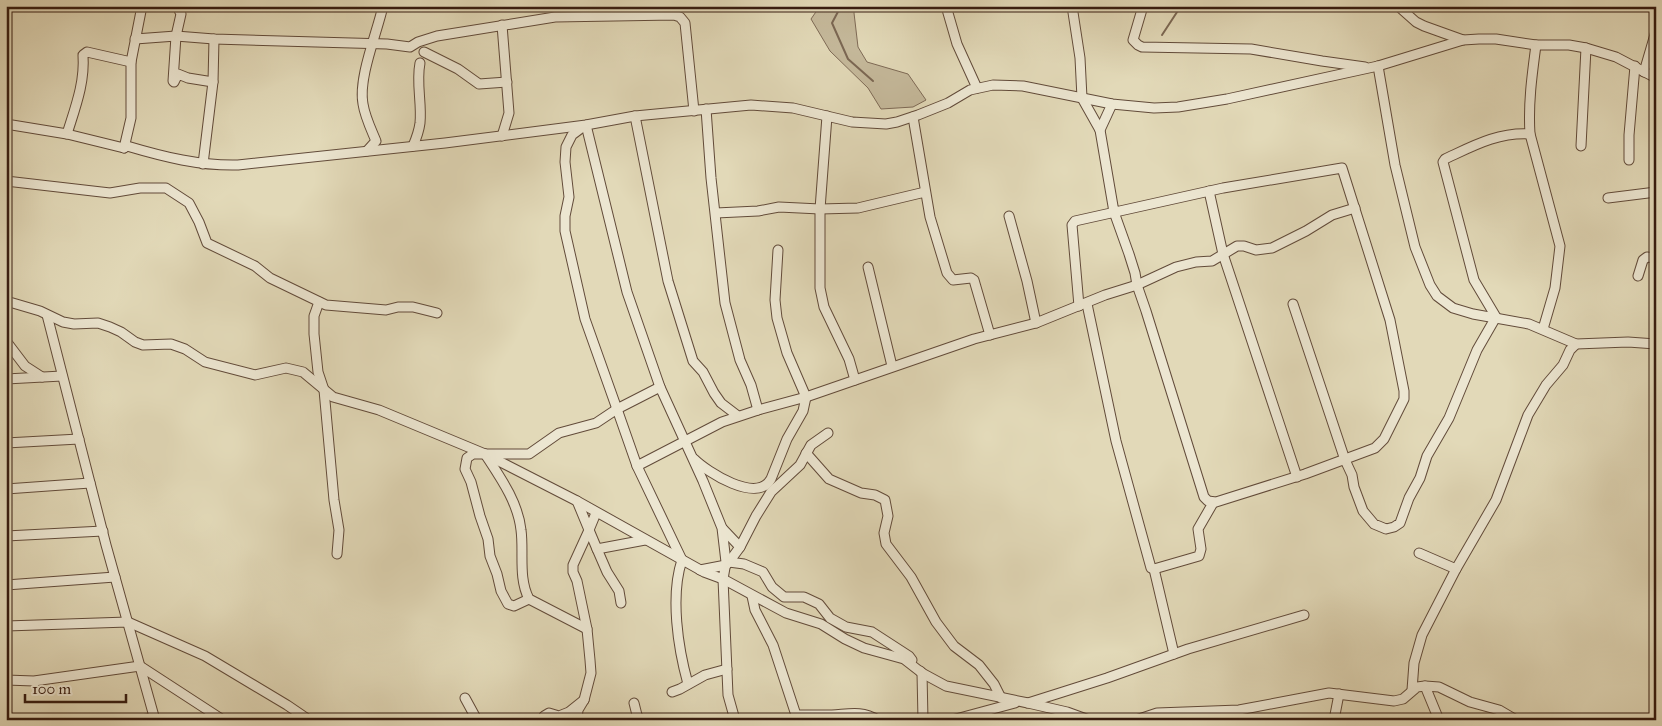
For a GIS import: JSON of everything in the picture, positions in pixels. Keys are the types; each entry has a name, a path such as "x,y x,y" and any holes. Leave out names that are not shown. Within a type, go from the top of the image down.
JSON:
{"street":[{"path":"124,148 131,118 131,62 142,6"},
{"path":"178,6 182,14 176,36 173,81 178,74 188,78 213,82"},
{"path":"367,151 376,141 363,104 366,68 383,6"},
{"path":"946,6 957,44 977,88"},
{"path":"1072,6 1080,58 1082,98 1100,130 1114,212 1129,254 1135,273 1136,285 1146,310 1204,497 1208,501 1213,502 1297,477 1380,445 1404,399 1404,391 1390,320 1342,168 1338,167 1209,191 1114,212 1072,223 1083,305 1116,441 1149,566 1154,569 1174,654"},
{"path":"1143,6 1132,40 1142,47 1252,49 1374,67"},
{"path":"1398,6 1416,22 1463,40"},
{"path":"135,39 176,36 410,47 418,42 437,36 555,17 674,15 680,17 685,23 694,111"},
{"path":"502,25 508,116 502,136"},
{"path":"1644,72 1656,31"},
{"path":"203,164 213,82 214,39"},
{"path":"6,124 67,134 124,148 127,146 181,160 222,166 502,136 586,125 636,116 751,105 772,105 869,124 898,122 936,109 970,90 993,85 1023,86 1112,104 1154,108 1178,107 1227,99 1374,67 1463,40 1496,39 1536,45 1569,45 1586,48 1616,57 1656,78"},
{"path":"1536,45 1529,115 1530,134 1560,246 1554,288 1543,329"},
{"path":"1581,146 1586,48"},
{"path":"67,134 79,97 85,54 87,52 131,62"},
{"path":"424,52 458,69 479,84 506,82"},
{"path":"413,146 420,121 418,73 420,63"},
{"path":"1629,160 1635,66"},
{"path":"1374,67 1415,247 1430,285 1437,296 1453,308 1473,314 1529,324 1576,344 1628,342 1656,344"},
{"path":"1100,130 1112,104"},
{"path":"706,109 711,178 725,303 740,360 751,385 758,410"},
{"path":"636,116 668,281 693,361 703,372 714,394 721,403 738,416"},
{"path":"827,116 820,209 819,272 822,298 849,359 855,380"},
{"path":"913,117 925,192 932,224 947,273 953,280 971,278 974,280 990,335"},
{"path":"586,125 622,275 660,387 703,480 722,528 728,564"},
{"path":"586,125 572,135 566,147 565,162 569,197 565,216 565,231 585,319 617,409 638,466 682,560 678,573 677,610 681,652 688,684"},
{"path":"1496,317 1474,280 1443,162 1445,159 1490,138 1508,134 1530,134"},
{"path":"6,181 110,194 140,188 166,188 189,203 207,243 255,266 270,278 326,305 386,310 398,307 413,307 436,313"},
{"path":"1209,191 1222,254 1297,477"},
{"path":"716,213 758,211 779,207 858,208 925,192"},
{"path":"1608,198 1656,192"},
{"path":"638,466 684,440 738,416 806,398 892,366 990,335 1036,323 1105,295 1136,285 1176,267 1196,262 1207,263 1241,246 1256,250 1272,248 1332,215 1355,208"},
{"path":"1009,216 1027,281 1036,323"},
{"path":"689,453 708,470 728,482 750,487 768,483 779,462 787,439 803,411 806,398 787,353 777,318 775,300 778,250"},
{"path":"1638,276 1643,260 1656,258"},
{"path":"868,267 892,366"},
{"path":"6,301 40,311 63,322 74,324 98,323 121,332 143,345 171,344 185,349 205,362 255,375 278,369 294,369 303,372 333,397 379,410 485,454 576,501 700,570 723,579 786,614 821,624 864,648 904,659 922,673 946,686 1067,712 1089,720"},
{"path":"320,302 314,316 314,334 318,372 324,390 334,500 339,530 337,554"},
{"path":"1293,304 1363,510 1374,524 1386,530 1400,524 1409,498 1420,478 1428,456 1449,418 1477,350 1496,317"},
{"path":"47,315 90,483 155,719 141,720"},
{"path":"6,341 25,366 42,377"},
{"path":"1412,690 1414,663 1422,635 1456,569 1496,500 1528,415 1546,385 1563,365 1570,350 1576,344"},
{"path":"6,379 62,376"},
{"path":"529,599 514,606 508,604 500,591 497,574 490,556 488,539 471,482 465,469 467,458 473,454 529,454 559,433 596,423 617,409 660,387"},
{"path":"735,720 728,697 723,579 728,564 740,547 771,492 800,465 811,444 828,433"},
{"path":"6,443 79,438"},
{"path":"806,453 829,479 861,493 875,494 885,500 888,516 884,533 886,544 910,577 936,622 954,646 979,665 994,684 1001,698"},
{"path":"485,454 508,488 520,521 524,579 529,599 587,630"},
{"path":"6,488 90,483"},
{"path":"576,501 607,572 619,592 621,603"},
{"path":"1154,569 1199,556 1201,549 1198,529 1213,502"},
{"path":"577,720 578,710 584,700 591,672 587,630 573,565 596,513"},
{"path":"722,528 740,547"},
{"path":"6,536 103,531"},
{"path":"597,549 645,540"},
{"path":"1419,554 1456,569"},
{"path":"700,570 728,564 744,564 763,572 772,587 784,597 804,597 819,604 830,618 846,627 872,632 909,656 922,673 923,720"},
{"path":"6,585 116,577"},
{"path":"752,596 755,610 773,645 796,716 852,712 878,720"},
{"path":"1028,703 1108,678 1174,654 1304,615"},
{"path":"6,626 128,622 205,656 287,704 309,720"},
{"path":"6,680 34,681 140,666 223,720"},
{"path":"672,692 704,675 727,669"},
{"path":"1425,686 1440,720"},
{"path":"1136,720 1157,713 1239,710 1318,694 1339,694 1394,701 1403,699 1417,687 1425,686 1439,687 1470,702 1499,710 1516,720"},
{"path":"1334,720 1339,694"},
{"path":"465,698 477,720"},
{"path":"545,720 544,716 549,713 559,716 584,700"},
{"path":"952,720 1018,702"},
{"path":"634,703 640,720"}],"shaded area":[{"path":"820,6 855,6 854,13 858,47 867,62 908,74 926,100 913,107 881,109 868,88 830,51 811,19"}],"waterway":[{"path":"841,6 832,23 848,59 873,81"},
{"path":"1162,35 1181,6"}]}
